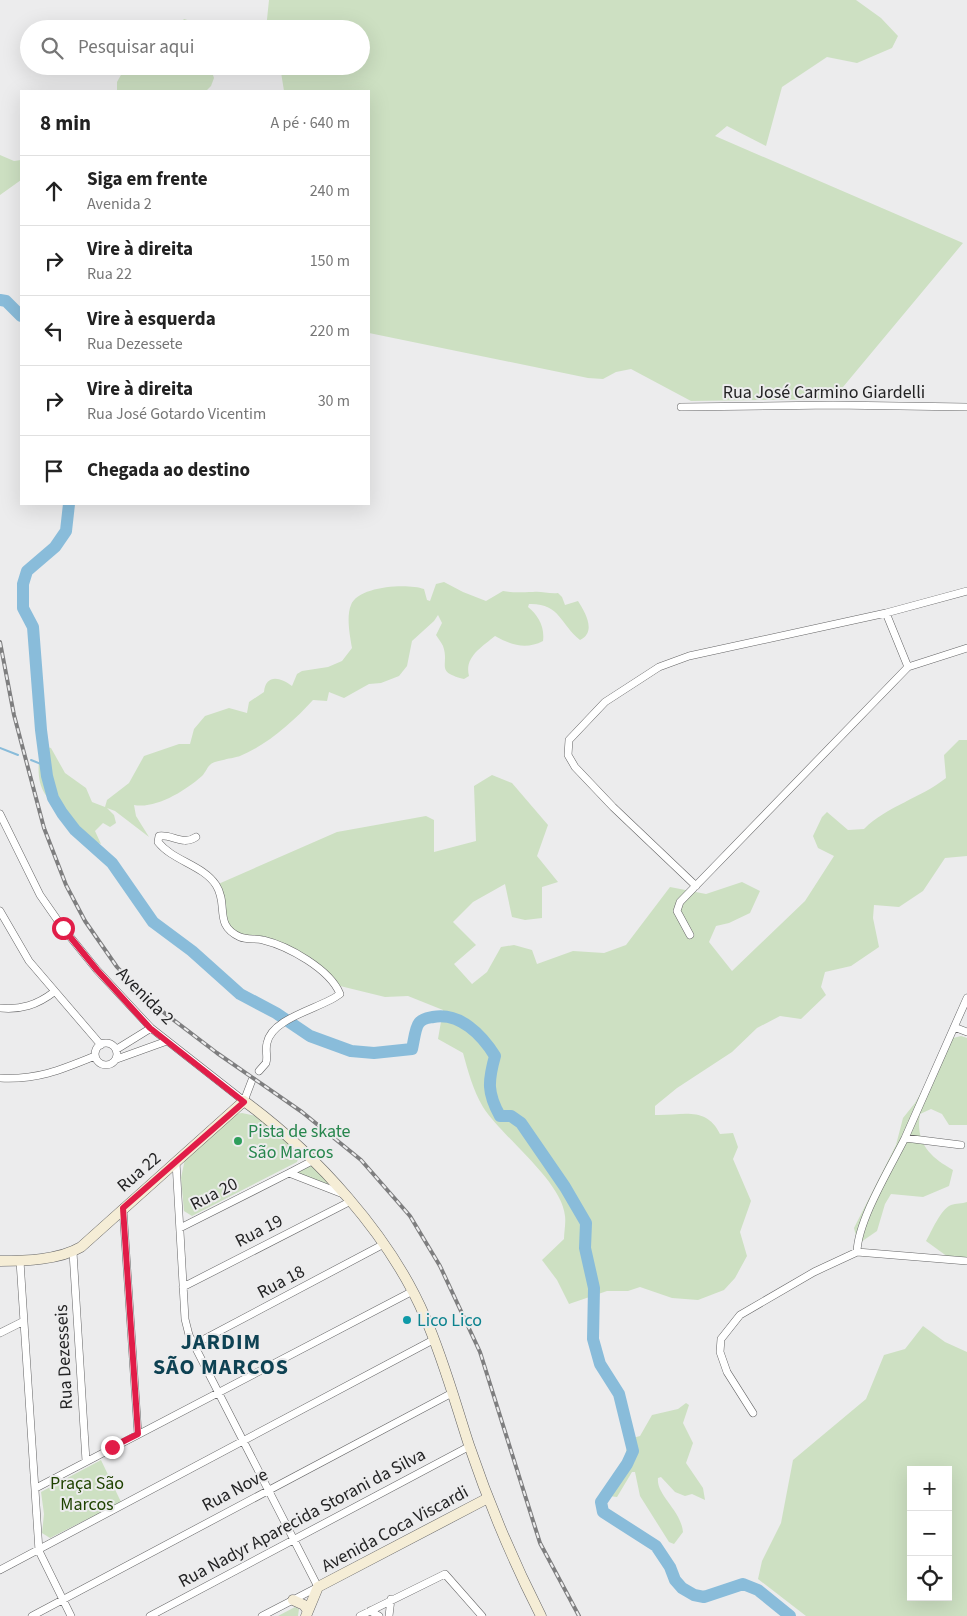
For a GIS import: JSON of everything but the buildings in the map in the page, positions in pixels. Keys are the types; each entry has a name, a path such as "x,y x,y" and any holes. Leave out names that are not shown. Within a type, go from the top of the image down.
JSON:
{"street":[{"name":"Rua José Carmino Giardelli","path":"681,407 833,405 967,407"},
{"path":"696,886 613,807 575,766 568,755 569,740 606,702 659,667 689,656 886,613 967,591"},
{"path":"886,613 908,667"},
{"path":"690,935 677,911 677,907 696,886 908,667 967,648"},
{"name":"Avenida 2","path":"0,814 40,895 63,928 97,970 150,1028 269,1120 314,1160 382,1245 424,1316 488,1498 525,1585 541,1616"},
{"path":"196,836 191,840 184,841 165,835 159,836 158,842 164,850 207,876 216,886 222,900 222,916 228,930 242,938 263,940 298,954 322,971 336,985 340,994 298,1014 272,1034 267,1043 266,1063 259,1071"},
{"path":"0,912 29,961 100,1045"},
{"path":"0,1008 13,1010 29,1006 54,992"},
{"path":"857,1252 857,1240 865,1220 905,1138 967,998"},
{"path":"954,1027 967,1032"},
{"path":"117,1049 139,1037 150,1028"},
{"path":"95,1056 100,1064 110,1065 117,1059 167,1041"},
{"path":"100,1045 110,1044 117,1049"},
{"path":"0,1078 22,1080 42,1077 95,1056 100,1045"},
{"path":"117,1049 117,1059"},
{"path":"244,1102 252,1080"},
{"name":"Rua 22","path":"0,1261 20,1261 73,1252 81,1247 244,1102"},
{"path":"905,1138 961,1145"},
{"name":"Rua 20","path":"180,1228 314,1160"},
{"path":"176,1162 185,1320 193,1345 318,1587 262,1616"},
{"path":"288,1173 346,1198"},
{"name":"Rua 19","path":"183,1287 346,1198"},
{"path":"123,1208 138,1434"},
{"name":"Rua 18","path":"193,1345 382,1245"},
{"name":"Rua Dezesseis","path":"73,1252 86,1461"},
{"path":"753,1413 727,1372 720,1352 720,1339 740,1315 757,1304 857,1252 967,1261"},
{"path":"20,1261 22,1322 36,1488 39,1551 71,1616"},
{"path":"36,1488 411,1292"},
{"path":"0,1333 22,1322"},
{"path":"0,1570 434,1340"},
{"name":"Rua Nove","path":"32,1616 452,1393"},
{"name":"Rua Nadyr Aparecida Storani da Silva","path":"150,1616 293,1538 470,1446"},
{"name":"Avenida Coca Viscardi","path":"307,1614 318,1587 488,1498"},
{"path":"360,1616 391,1599 445,1574 482,1616"},
{"path":"389,1616 391,1599"},
{"path":"293,1600 304,1605 307,1614"},
{"path":"370,1611 379,1616"}],"green space":[{"path":"269,0 856,0 881,18 898,36 892,48 857,63 827,57 782,87 766,146 727,126 715,136 963,243 833,399 691,401 631,369 616,372 603,379 588,378 370,333 370,90 284,90 281,75 370,75 370,20 267,20"},
{"path":"121,75 213,75 214,78 207,90 117,90 117,82"},
{"path":"0,155 14,161 20,160 20,181 0,195"},
{"path":"444,582 486,601 503,591 558,593 565,605 578,601 588,622 588,632 580,640 553,611 547,607 529,604 528,607 538,618 542,626 543,641 525,646 507,642 495,636 475,653 469,663 469,676 464,679 449,674 446,670 443,646 436,635 442,623 438,615 412,641 407,666 399,676 381,683 369,684 344,698 329,692 327,701 313,700 288,724 260,746 240,756 213,763 202,776 179,793 161,802 143,806 134,805 136,816 149,837 115,811 107,808 114,815 116,823 110,827 103,823 95,831 101,844 86,838 64,820 42,789 39,778 39,760 42,749 47,747 51,748 65,773 86,788 92,802 105,807 107,800 129,783 144,756 179,744 190,744 194,729 205,716 229,708 247,713 249,702 264,692 265,686 271,680 278,679 292,686 297,674 302,671 328,667 342,661 352,648 349,615 351,605 355,599 373,590 406,586 424,589 427,600 430,601 436,584"},
{"path":"959,740 967,740 967,856 945,858 923,891 899,907 874,905 873,918 879,947 851,966 825,972 821,987 826,995 801,1019 780,1016 757,1028 732,1052 677,1088 655,1106 655,1115 692,1114 708,1119 720,1134 733,1133 738,1147 733,1159 751,1201 740,1232 747,1256 735,1278 724,1290 698,1300 672,1298 640,1287 628,1291 607,1291 569,1304 557,1280 542,1260 564,1239 565,1216 561,1203 543,1174 492,1119 479,1101 463,1053 438,1039 443,1010 408,996 385,997 336,985 323,971 263,939 242,938 227,930 216,885 337,832 426,816 434,820 434,852 476,841 474,786 492,775 512,783 548,825 537,856 558,882 542,887 542,918 525,920 512,917 505,884 473,902 453,922 476,945 454,964 472,984 487,972 501,947 514,945 532,950 537,964 573,951 604,953 626,945 670,887 706,894 742,882 760,891 750,913 729,923 716,926 709,942 732,971 805,901 834,856 818,848 813,836 822,817 827,812 848,830 864,829 883,814 946,778 944,755"},
{"path":"961,1036 967,1038 967,1125 949,1125 942,1114 931,1109 920,1114 919,1124 922,1141 926,1148 937,1160 953,1170 949,1186 923,1197 891,1194 885,1204 877,1231 861,1242 856,1236 854,1228 896,1145 903,1118 915,1103 953,1038"},
{"path":"242,1113 256,1116 300,1153 297,1162 192,1216 184,1211 181,1178 185,1159 236,1114"},
{"path":"312,1164 334,1188 296,1173"},
{"path":"967,1202 967,1261 948,1257 926,1241 943,1211 953,1204"},
{"path":"923,1326 945,1342 967,1352 967,1616 806,1616 758,1579 762,1561 781,1523 793,1460 866,1399 884,1355 905,1349"},
{"path":"686,1403 689,1405 683,1423 693,1443 686,1463 703,1488 705,1500 692,1494 685,1496 675,1492 661,1477 658,1478 661,1491 678,1517 683,1532 674,1544 669,1542 640,1496 635,1472 632,1472 617,1497 609,1496 610,1489 623,1465 629,1439 640,1436 652,1415 678,1409"},
{"name":"Praça São Marcos","path":"101,1460 121,1502 50,1538 42,1533 44,1514 41,1492"},
{"path":"295,1607 299,1609 298,1616 278,1616"}],"waterway":[{"path":"0,300 6,301 20,315"},
{"path":"69,505 66,531 55,547 27,571 23,584 23,608 33,627 41,730 47,776 53,798 62,813 75,830 112,863 153,922 192,951 240,994 276,1013 310,1036 351,1051 374,1053 412,1049 416,1028 421,1021 427,1018 443,1016 461,1022 484,1040 495,1056 490,1087 500,1116 511,1116 521,1123 565,1187 586,1223 585,1248 594,1288 593,1339 600,1364 619,1394 633,1451 627,1464 601,1502 603,1512 656,1546 670,1567 675,1580 682,1588 694,1595 704,1597 743,1584 758,1590 790,1616"},
{"path":"0,748 18,755"},
{"path":"31,760 46,766"}],"railway":[{"path":"0,642 14,715 44,828 66,885 85,921 117,967 150,1002 217,1053 302,1112 361,1160 410,1216 440,1266 480,1352 540,1543 579,1616"}],"place":[{"name":"Pista de skate São Marcos","path":"238,1141"},
{"name":"Lico Lico","path":"407,1320"}],"district":[{"name":"JARDIM SÃO MARCOS","path":"221,1354"}],"route":[{"path":"63,928 97,970 150,1028 244,1102 123,1208 138,1434 112,1447"}]}
